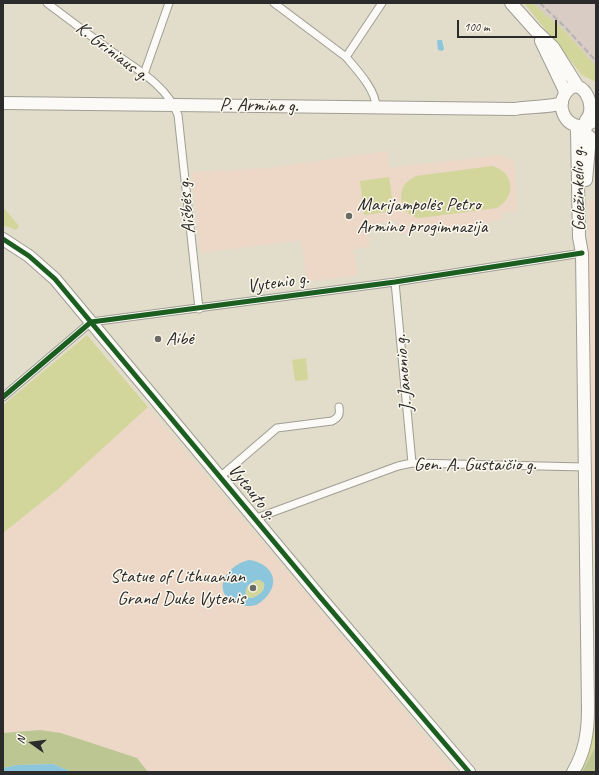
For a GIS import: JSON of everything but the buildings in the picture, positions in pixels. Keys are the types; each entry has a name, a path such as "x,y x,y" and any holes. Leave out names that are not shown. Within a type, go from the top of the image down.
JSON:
{"main road":[{"path":"511,3 549,48 568,100 576,119 589,120 596,103 590,91 583,88 568,100"},
{"path":"549,48 563,57 577,77 596,90"},
{"name":"P. Armino g.","path":"3,103 515,109 530,112 568,100"},
{"name":"Geležinkelio g.","path":"582,253 586,237 584,199 589,120"},
{"name":"Geležinkelio g.","path":"573,772 584,748 588,726 582,253 579,237 579,169 577,130 589,120"},
{"name":"Vytauto g.","path":"3,240 29,256 55,279 254,519 469,772"}],"street":[{"name":"K. Griniaus g.","path":"47,3 144,74 165,92 174,104"},
{"path":"144,74 169,3"},
{"path":"274,3 346,57 355,67 376,99 376,107"},
{"path":"346,57 382,3"},
{"name":"Aišbės g.","path":"174,104 178,114 199,309"},
{"name":"Vytenio g.","path":"92,322 395,282 582,253"},
{"name":"J. Janonio g.","path":"395,282 412,463"},
{"path":"3,397 92,322"},
{"path":"220,477 277,428 332,421 338,418 340,414 339,407"},
{"name":"Gen. A. Gustaičio g.","path":"254,519 398,466 412,463 584,467"}],"shaded area":[{"path":"533,3 596,3 596,66 558,24"},
{"name":"Marijampolės Petro Armino progimnazija","path":"387,151 389,168 500,155 514,161 517,211 502,213 501,220 402,234 398,227 397,220 368,225 370,247 353,249 358,275 307,282 301,240 201,253 192,172 268,168"},
{"path":"596,158 596,545 588,545 589,200 594,199"},
{"path":"148,407 381,682 455,772 148,772 137,758 40,730 3,733 3,533 57,490"}],"green space":[{"path":"524,3 533,3 558,24 596,66 596,82 582,75"},
{"path":"492,166 505,173 509,179 510,185 508,197 497,208 420,218 414,217 410,214 403,205 401,194 403,188 407,182 416,176"},
{"path":"389,177 394,211 364,215 360,181"},
{"path":"3,207 19,226 16,230 3,225"},
{"path":"87,335 148,407 57,490 3,533 3,405"},
{"path":"306,358 308,380 295,381 292,360"},
{"path":"257,580 264,583 262,592 255,597 249,598 246,596 246,590 250,584"},
{"path":"593,690 596,690 596,746 582,772 578,772"},
{"path":"40,730 61,733 137,758 148,772 72,772 53,764 18,765 3,768 3,733"},
{"path":"596,746 596,772 582,772"}],"water":[{"path":"438,40 442,40 444,49 442,51 438,50"},
{"path":"250,560 262,564 271,572 273,577 272,589 268,595 262,601 252,606 231,601 225,595 223,589 223,583 228,572 244,561","holes":["260,580 264,583 262,592 252,598 246,596 248,586 254,581"]},
{"path":"53,764 72,772 3,772 3,768 18,765"}],"railway":[{"path":"540,3 565,27 596,61"}],"cycle path":[{"path":"3,239 29,256 55,279 320,597 469,772"},
{"path":"3,397 91,322 395,282 582,253"}],"place":[{"name":"Marijampolės Petro Armino progimnazija","path":"349,216"},
{"name":"Aibė","path":"158,339"},
{"name":"Statue of Lithuanian Grand Duke Vytenis","path":"253,588"}]}
